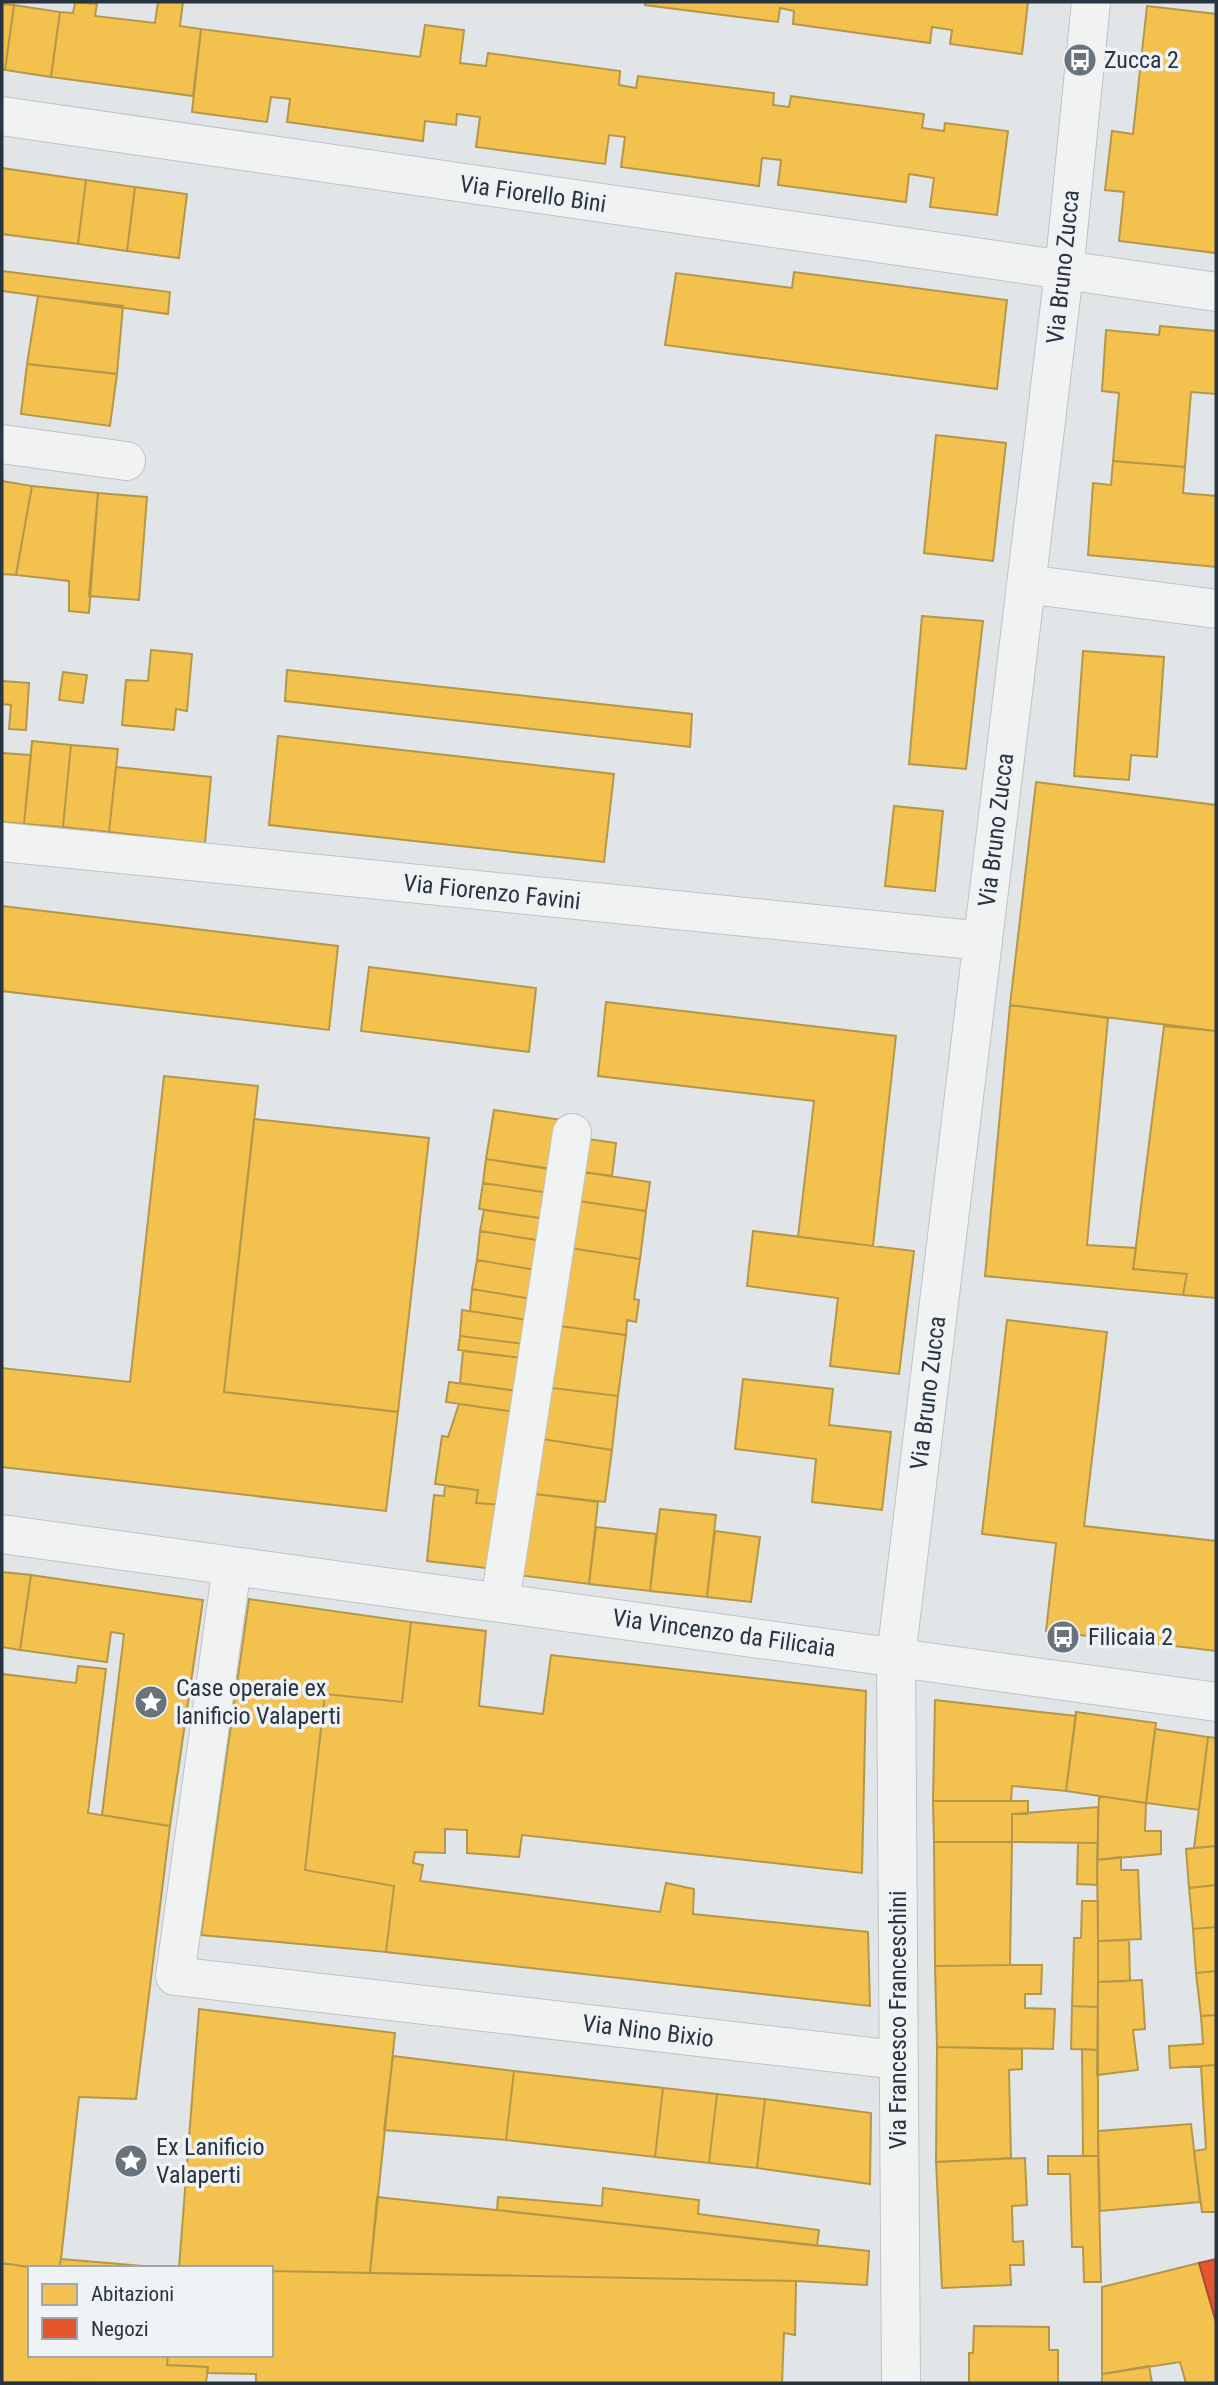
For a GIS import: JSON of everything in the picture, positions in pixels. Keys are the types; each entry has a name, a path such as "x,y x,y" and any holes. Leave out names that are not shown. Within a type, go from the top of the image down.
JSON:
{"street":[{"name":"Via Bruno Zucca","path":"896,1657 1063,272 1091,2"},
{"name":"Via Fiorello Bini","path":"2,117 1216,292"},
{"path":"2,443 126,461"},
{"path":"1026,584 1216,610"},
{"name":"Via Fiorenzo Favini","path":"2,842 983,941"},
{"path":"500,1602 572,1133"},
{"name":"Via Vincenzo da Filicaia","path":"2,1534 1216,1702"},
{"name":"Via Nino Bixio","path":"232,1566 175,1976 897,2060"},
{"name":"Via Francesco Franceschini","path":"896,1657 901,2383"}],"building: Abitazioni":[{"path":"75,2 97,4 95,16 155,23 158,2 183,2 180,26 201,29 193,96 51,77 60,12 73,13"},
{"path":"645,2 1028,2 1022,54 950,44 952,30 932,27 930,43 793,24 794,11 780,8 778,22 645,5"},
{"path":"2,4 14,5 5,70 2,70"},
{"path":"14,5 60,12 51,77 5,70"},
{"path":"1147,6 1216,14 1216,253 1119,241 1124,192 1105,190 1112,131 1133,134"},
{"path":"425,25 464,30 460,63 486,66 488,53 620,71 619,85 636,88 638,76 774,93 773,105 789,107 791,96 924,114 922,128 944,131 945,123 1008,131 997,215 930,207 934,178 909,174 906,202 778,185 781,160 762,158 759,186 621,167 625,137 609,135 605,164 476,147 480,117 457,114 456,125 425,121 423,141 287,122 290,99 271,97 267,122 192,112 201,29 420,57"},
{"path":"2,168 86,180 78,244 2,234"},
{"path":"86,180 135,187 127,251 78,244"},
{"path":"135,187 187,194 179,258 127,251"},
{"path":"2,271 170,292 168,314 2,291"},
{"path":"794,272 1007,300 997,389 665,345 676,273 792,288"},
{"path":"38,296 123,306 117,374 27,364"},
{"path":"1160,326 1216,331 1216,394 1191,392 1185,467 1113,461 1119,393 1102,391 1106,330 1159,335"},
{"path":"27,364 117,374 110,426 21,414"},
{"path":"936,435 1006,443 993,561 924,553"},
{"path":"1113,461 1185,467 1183,493 1216,496 1216,567 1088,555 1093,483 1111,485"},
{"path":"2,481 32,486 16,575 2,574"},
{"path":"32,486 98,493 89,613 69,611 69,581 16,575"},
{"path":"98,493 147,497 139,600 89,596"},
{"path":"922,616 983,621 966,769 909,764"},
{"path":"151,650 192,654 187,711 176,709 174,730 122,725 126,680 148,681"},
{"path":"1083,651 1164,657 1157,757 1131,755 1129,780 1074,776"},
{"path":"287,670 692,714 690,747 285,701"},
{"path":"63,672 87,675 83,703 59,700"},
{"path":"2,681 29,683 26,730 9,729 11,705 2,704"},
{"path":"278,736 614,774 604,862 269,825"},
{"path":"32,741 71,745 63,827 24,824"},
{"path":"71,745 118,749 109,832 63,827"},
{"path":"2,753 31,755 24,824 2,822"},
{"path":"116,767 211,777 205,843 109,832"},
{"path":"1036,782 1216,805 1216,1031 1010,1005"},
{"path":"894,806 943,811 935,891 885,886"},
{"path":"2,906 338,946 329,1030 2,991"},
{"path":"369,967 536,988 529,1052 361,1031"},
{"path":"606,1002 896,1036 873,1246 798,1237 814,1101 598,1076"},
{"path":"1010,1005 1108,1018 1087,1245 1136,1248 1133,1269 1187,1274 1183,1295 985,1276"},
{"path":"1164,1026 1216,1031 1216,1298 1183,1295 1187,1274 1133,1269"},
{"path":"164,1076 258,1086 224,1392 398,1412 386,1511 2,1467 2,1368 130,1382"},
{"path":"494,1110 569,1121 561,1171 486,1159"},
{"path":"254,1119 429,1138 398,1412 224,1392"},
{"path":"588,1139 616,1143 612,1176 583,1172"},
{"path":"486,1159 553,1169 550,1193 483,1183"},
{"path":"583,1172 650,1182 646,1211 572,1200"},
{"path":"483,1183 550,1193 546,1219 479,1209"},
{"path":"572,1200 646,1211 640,1259 564,1247"},
{"path":"484,1210 546,1219 543,1241 480,1231"},
{"path":"480,1231 543,1241 536,1270 477,1260"},
{"path":"753,1231 914,1251 899,1374 830,1366 838,1298 747,1286"},
{"path":"564,1247 640,1259 634,1299 639,1300 636,1322 627,1320 626,1335 552,1325"},
{"path":"477,1260 536,1270 532,1299 472,1289"},
{"path":"472,1289 532,1299 528,1320 470,1311"},
{"path":"462,1310 528,1320 524,1344 460,1336"},
{"path":"1007,1320 1107,1332 1084,1526 1216,1541 1216,1651 1046,1631 1056,1543 982,1534"},
{"path":"552,1325 626,1335 618,1396 544,1387"},
{"path":"460,1336 524,1344 522,1358 458,1350"},
{"path":"463,1351 522,1358 518,1391 460,1383"},
{"path":"743,1379 833,1389 829,1425 891,1432 882,1510 812,1502 816,1459 735,1449"},
{"path":"449,1382 518,1391 515,1412 446,1402"},
{"path":"544,1387 618,1396 612,1450 536,1438"},
{"path":"459,1404 515,1412 503,1505 476,1503 478,1490 435,1484 442,1436 448,1437"},
{"path":"536,1438 612,1450 605,1502 527,1493"},
{"path":"445,1486 478,1490 476,1503 503,1505 494,1569 427,1561 434,1495 444,1496"},
{"path":"527,1493 598,1502 589,1584 517,1575"},
{"path":"660,1509 716,1515 707,1597 650,1591"},
{"path":"596,1527 656,1534 650,1591 589,1584"},
{"path":"715,1531 760,1537 751,1602 707,1597"},
{"path":"2,1572 31,1575 20,1650 2,1647"},
{"path":"31,1575 203,1600 170,1826 102,1815 124,1634 111,1632 107,1662 20,1650"},
{"path":"249,1599 411,1622 402,1702 325,1694 305,1870 394,1886 386,1952 201,1935"},
{"path":"411,1622 486,1631 479,1706 543,1714 551,1655 866,1691 862,1873 522,1835 519,1857 467,1853 467,1830 445,1829 445,1853 415,1852 413,1863 423,1865 420,1881 660,1912 666,1883 694,1889 693,1914 868,1932 870,2006 386,1952 394,1886 305,1870 325,1694 402,1702"},
{"path":"78,1666 106,1669 88,1813 170,1826 136,2099 79,2097 59,2266 28,2267 2,2263 2,1674 76,1683"},
{"path":"935,1700 1076,1716 1066,1791 1012,1786 1011,1801 933,1801"},
{"path":"1076,1712 1156,1723 1146,1803 1066,1791"},
{"path":"1155,1729 1208,1737 1199,1810 1146,1803"},
{"path":"1208,1737 1216,1738 1216,1846 1194,1848"},
{"path":"1099,1796 1146,1803 1145,1831 1161,1831 1161,1854 1097,1860"},
{"path":"933,1801 1028,1801 1028,1814 1012,1814 1012,1842 934,1842"},
{"path":"1098,1807 1098,1843 1012,1842 1012,1814"},
{"path":"934,1842 1012,1842 1010,1965 935,1966"},
{"path":"1078,1843 1098,1843 1097,1885 1077,1884"},
{"path":"1216,1846 1216,1885 1189,1888 1186,1849"},
{"path":"1121,1857 1121,1870 1138,1870 1141,1939 1098,1941 1097,1860"},
{"path":"1216,1885 1216,1927 1193,1929 1189,1888"},
{"path":"1082,1901 1098,1901 1098,2007 1072,2006 1074,1938 1081,1938"},
{"path":"1216,1927 1216,1971 1196,1973 1193,1929"},
{"path":"1129,1940 1130,1981 1098,1982 1098,1941"},
{"path":"1042,1965 1041,1994 1025,1994 1025,2008 1055,2009 1053,2049 937,2047 935,1966"},
{"path":"1216,1971 1216,2015 1201,2016 1196,1973"},
{"path":"1142,1980 1145,2029 1133,2030 1138,2070 1097,2075 1098,1982"},
{"path":"1072,2006 1098,2007 1098,2050 1071,2049"},
{"path":"199,2009 395,2033 370,2273 273,2271 273,2266 179,2266"},
{"path":"1216,2015 1216,2065 1170,2068 1169,2046 1203,2044 1201,2016"},
{"path":"937,2047 1022,2049 1022,2069 1009,2070 1011,2158 936,2162"},
{"path":"1082,2049 1098,2050 1098,2156 1083,2156"},
{"path":"393,2056 514,2071 506,2140 384,2130"},
{"path":"1216,2065 1216,2212 1202,2212 1194,2151 1206,2149 1201,2066"},
{"path":"514,2071 663,2088 655,2157 506,2140"},
{"path":"663,2088 717,2094 709,2163 655,2157"},
{"path":"717,2094 765,2099 757,2168 709,2163"},
{"path":"765,2099 871,2113 870,2184 757,2168"},
{"path":"1191,2124 1200,2202 1100,2211 1098,2131"},
{"path":"1048,2156 1098,2156 1101,2282 1084,2282 1083,2247 1072,2247 1070,2174 1048,2174"},
{"path":"1025,2158 1027,2205 1012,2206 1013,2242 1023,2241 1024,2265 1010,2265 1011,2285 942,2288 936,2162"},
{"path":"603,2188 699,2200 698,2214 819,2230 817,2246 497,2210 498,2197 602,2206"},
{"path":"377,2197 869,2251 867,2285 796,2281 370,2273"},
{"path":"61,2259 143,2266 59,2266"},
{"path":"2,2263 28,2267 28,2357 168,2357 167,2365 208,2367 206,2383 2,2382"},
{"path":"1199,2263 1216,2322 1216,2383 1186,2383 1180,2362 1102,2374 1102,2287"},
{"path":"273,2271 796,2281 795,2335 784,2333 782,2383 256,2383 256,2374 207,2373 208,2367 167,2365 168,2357 273,2357"},
{"path":"974,2326 1049,2327 1049,2350 1058,2350 1058,2383 969,2383 969,2353 973,2353"},
{"path":"1149,2366 1152,2383 1102,2383 1102,2374"}],"building: Negozi":[{"path":"1216,2259 1216,2322 1199,2263"}],"place":[{"name":"Zucca 2","path":"1080,60"},
{"name":"Filicaia 2","path":"1063,1637"},
{"name":"Case operaie ex lanificio Valaperti","path":"151,1702"},
{"name":"Ex Lanificio Valaperti","path":"131,2161"}]}
